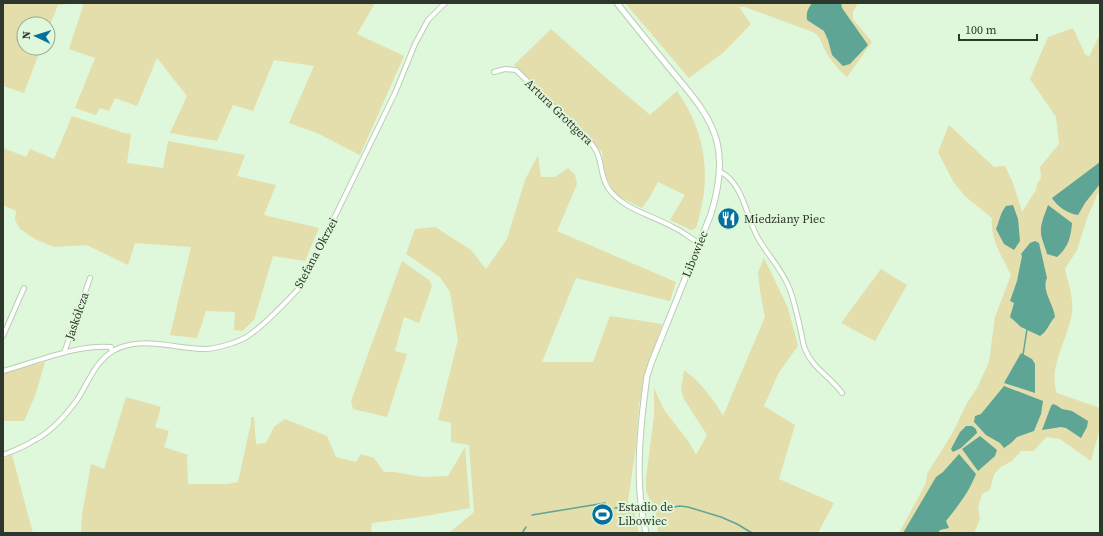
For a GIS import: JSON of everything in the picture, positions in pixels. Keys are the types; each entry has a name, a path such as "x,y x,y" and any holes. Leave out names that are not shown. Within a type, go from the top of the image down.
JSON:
{"street":[{"name":"Stefana Okrzei","path":"3,455 35,441 47,432 68,411 85,387 90,374 112,352 135,344 164,344 207,350 218,348 247,337 301,286 395,93 420,34 428,20 445,3"},
{"name":"Libowiec","path":"617,3 696,100 708,119 717,141 720,161 716,198 647,376 639,477 640,504 646,533"},
{"name":"Artura Grottgera","path":"494,72 505,69 516,70 586,138 595,148 599,157 601,175 607,187 614,195 628,206 675,228 699,243"},
{"path":"719,171 732,180 759,240 780,269 790,289 804,349 814,365 834,382 842,393"},
{"name":"Jaskółcza","path":"64,353 90,278"},
{"path":"3,336 24,288"},
{"name":"Jaskółcza","path":"3,371 64,353 99,346 111,347 112,352"}],"shaded area":[{"path":"3,3 78,3 58,5 54,16 16,16 16,56 38,56 24,93 3,86"},
{"path":"84,3 375,3 357,34 404,56 360,155 317,133 289,123 314,66 274,60 253,111 233,105 217,141 170,133 187,96 157,58 137,106 115,98 109,111 100,108 96,115 75,108 95,58 69,49"},
{"path":"625,3 858,3 853,12 853,19 872,42 847,77 837,68 827,54 819,38 813,32 745,7 739,7 751,24 724,52 689,78"},
{"path":"1073,28 1085,54 1089,57 1100,34 1100,193 1098,193 1087,218 1077,250 1065,269 1071,296 1072,312 1057,363 1055,383 1057,393 1100,408 1100,428 1091,461 1060,439 1046,437 1034,451 1021,451 1012,461 1001,467 994,474 990,490 982,494 978,508 980,519 974,533 899,533 926,483 927,474 952,434 967,403 977,388 989,362 995,317 1011,275 995,240 992,218 966,197 954,183 938,152 949,125 994,167 1005,166 1013,183 1022,212 1036,190 1037,184 1041,178 1040,167 1059,144 1056,117 1030,79 1048,37"},
{"path":"551,29 650,115 677,91 695,124 704,157 704,192 696,228 691,230 670,220 685,195 658,182 642,208 616,195 604,174 602,152 514,65"},
{"path":"72,116 131,134 127,163 163,168 168,141 245,155 237,176 276,185 264,215 319,228 305,261 273,256 254,320 242,331 234,330 235,312 206,311 197,338 170,335 191,247 135,243 128,265 87,245 54,247 35,239 20,229 15,220 16,211 3,205 3,148 26,157 30,149 54,159"},
{"path":"538,155 541,177 555,177 568,168 575,175 577,184 557,231 676,282 670,301 576,278 542,362 593,362 610,316 662,324 639,404 636,446 628,501 630,507 615,507 633,508 639,533 449,533 474,512 469,445 451,442 451,423 438,420 458,340 450,292 440,277 406,254 415,229 435,227 471,250 486,269 507,239 525,180"},
{"path":"764,258 788,308 798,346 779,372 764,406 795,425 779,479 834,503 818,533 658,533 656,512 646,491 646,478 654,416 654,388 664,410 689,442 696,455 707,435 684,399 681,390 684,370 706,391 723,416 765,317 758,272"},
{"path":"402,261 429,280 432,286 419,323 404,317 395,351 407,354 387,417 353,409 351,401"},
{"path":"881,269 907,285 875,341 841,323"},
{"path":"45,362 35,396 24,421 3,421 3,372"},
{"path":"126,397 161,407 155,427 169,431 164,447 188,455 188,484 227,484 238,482 251,417 254,417 256,444 266,443 274,427 285,419 327,436 336,457 356,462 361,454 374,458 384,472 394,472 423,477 448,476 465,447 470,508 420,517 372,523 372,533 81,533 82,515 91,464 104,469"},
{"path":"12,455 33,533 3,533 3,459"}],"water":[{"path":"812,3 841,3 842,8 868,45 850,64 843,66 832,55 824,31 807,20 808,11"},
{"path":"1100,162 1100,184 1085,203 1078,215 1063,209 1057,204 1052,198"},
{"path":"1013,205 1018,219 1020,241 1014,250 1004,244 996,229 1001,214 1006,206"},
{"path":"1048,205 1072,223 1068,242 1064,250 1057,257 1047,254 1041,235 1042,223"},
{"path":"1035,241 1039,243 1047,278 1047,292 1055,317 1045,332 1040,336 1021,327 1010,317 1014,303 1010,301 1017,281 1022,256 1021,254 1030,243"},
{"path":"1021,353 1032,359 1035,364 1035,393 1004,383"},
{"path":"1004,386 1043,401 1041,414 1034,431 1017,437 1004,448 1000,443 986,435 974,422 975,416 981,414"},
{"path":"1053,404 1062,409 1072,411 1088,421 1087,427 1081,438 1066,428 1061,427 1042,430"},
{"path":"966,426 972,426 976,429 977,433 961,448 953,452 951,449 960,432"},
{"path":"980,436 997,450 995,456 978,471 962,449"},
{"path":"959,454 976,474 967,493 946,521 949,528 940,530 938,533 903,533 936,477 943,472"}],"waterway":[{"path":"1023,355 1027,329"},
{"path":"532,515 605,503"},
{"path":"648,507 654,510 680,506 688,507 721,517 752,533"},
{"path":"615,508 632,507"},
{"path":"522,533 526,527"}],"place":[{"name":"Miedziany Piec","path":"729,219"},
{"name":"Estadio de Libowiec","path":"602,514"}]}
